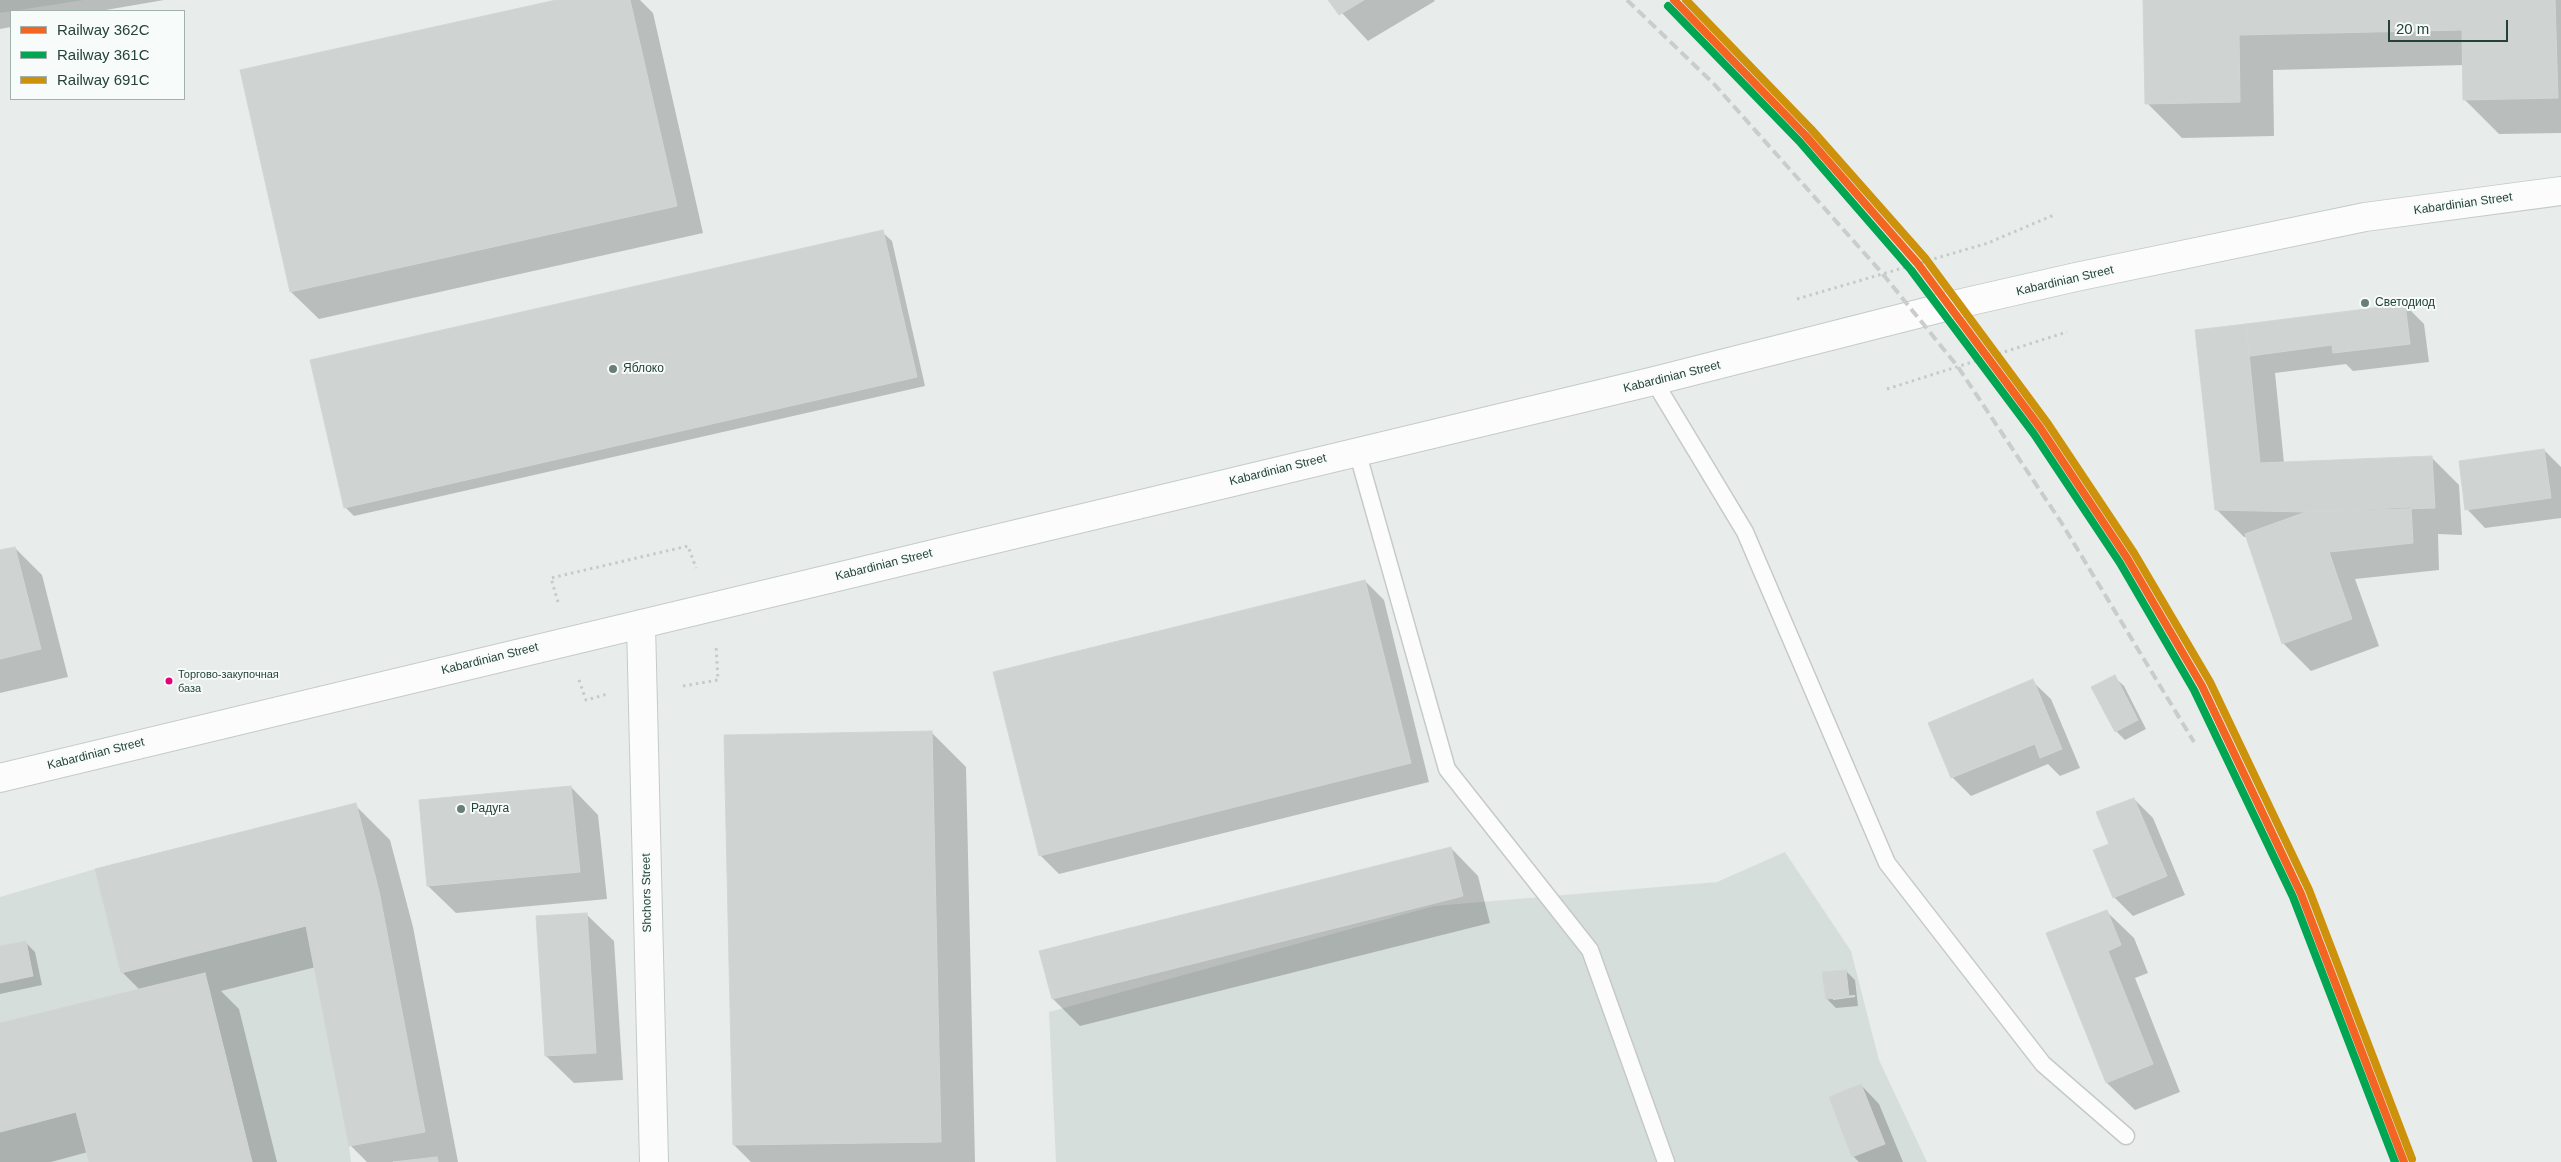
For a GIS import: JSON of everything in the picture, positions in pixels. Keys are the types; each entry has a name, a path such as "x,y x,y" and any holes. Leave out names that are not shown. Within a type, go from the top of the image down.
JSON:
{"main road":[{"name":"Kabardinian Street","path":"0,778 558,642 641,624 1357,451 1654,382 1949,306 2086,275 2365,217 2561,191"},
{"name":"Shchors Street","path":"641,624 654,1162"}],"lane":[{"path":"1654,382 1745,532 1887,862 2043,1064 2126,1136"},
{"path":"1357,451 1447,769 1590,950 1666,1162"}],"path":[{"path":"1797,298 1988,243 2056,214"},
{"path":"1887,389 2067,332"},
{"path":"558,602 551,578 688,546 696,568"},
{"path":"683,686 718,680 716,646"},
{"path":"579,680 586,700 613,693"}],"shaded area":[{"path":"0,0 84,0 10,10 0,13"},
{"path":"356,803 379,891 425,1132 349,1146 351,1162 0,1162 0,897 95,869"},
{"path":"1785,852 1851,951 1879,1060 1927,1162 1056,1162 1049,1012 1434,906 1717,882"}],"building":[{"path":"556,0 630,0 677,206 290,292 240,70"},
{"path":"1328,0 1364,0 1339,15"},
{"path":"2143,0 2555,0 2558,98 2463,100 2462,30 2239,35 2240,102 2145,104"},
{"name":"Яблоко","path":"883,230 917,377 344,508 310,360"},
{"path":"2405,304 2410,344 2333,353 2332,345 2250,356 2246,324"},
{"path":"2246,324 2260,463 2432,456 2435,508 2306,512 2215,510 2195,330"},
{"path":"2544,449 2551,498 2465,510 2459,461"},
{"path":"2411,507 2413,543 2329,552 2352,619 2282,644 2245,534 2306,512"},
{"path":"15,547 41,649 0,659 0,550"},
{"path":"1365,580 1411,763 1039,856 993,672"},
{"path":"2115,675 2138,720 2115,732 2091,687"},
{"path":"2033,679 2062,749 2040,758 2035,744 1951,778 1928,723"},
{"path":"932,731 941,1142 733,1145 724,735"},
{"path":"571,786 580,872 427,886 419,800"},
{"path":"2134,798 2167,876 2113,898 2093,850 2109,844 2096,812"},
{"path":"356,803 379,891 425,1132 349,1146 306,926 121,973 95,869"},
{"path":"1451,847 1463,896 1052,999 1039,951"},
{"path":"2107,910 2121,945 2108,951 2153,1064 2106,1083 2046,933"},
{"path":"587,913 596,1053 545,1056 536,916"},
{"path":"26,941 33,976 0,983 0,946"},
{"path":"1846,970 1849,997 1826,999 1822,972"},
{"path":"205,973 252,1162 89,1162 76,1112 0,1132 0,1023"},
{"path":"1861,1084 1885,1144 1852,1157 1829,1097"},
{"path":"437,1157 438,1162 393,1162"}],"railway":[{"path":"1627,0 1714,84 1882,273 1958,367 2061,522 2194,742"}],"rail line":[{"name":"362С","path":"1674,0 1805,135 1918,264 2041,429 2127,558 2202,686 2301,894 2404,1162"},
{"name":"691С","path":"1686,0 1811,129 1925,258 2048,424 2134,553 2210,682 2309,890 2412,1159"},
{"name":"361С","path":"1668,6 1799,141 1911,270 2034,434 2120,563 2194,690 2293,897 2395,1162"}],"place":[{"name":"Светодиод","path":"2365,303"},
{"name":"Яблоко","path":"613,369"},
{"name":"Торгово-закупочная база","path":"169,681"},
{"name":"Радуга","path":"461,809"}]}
